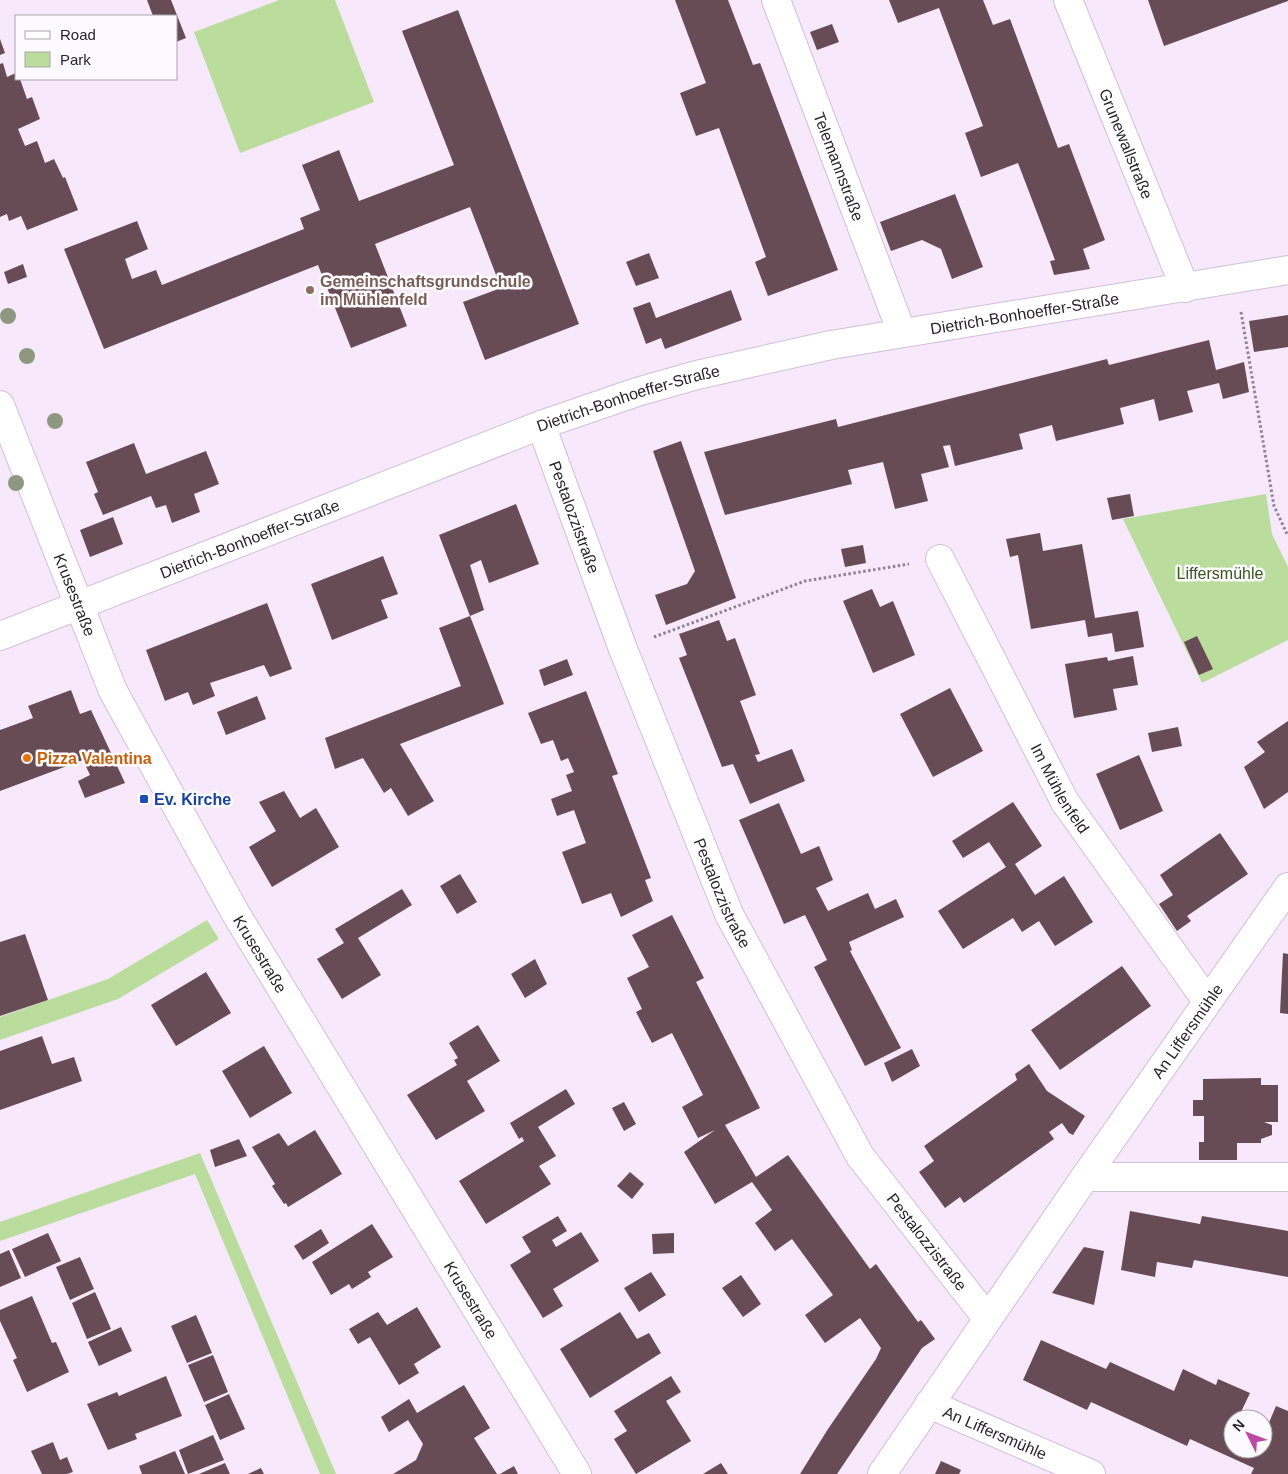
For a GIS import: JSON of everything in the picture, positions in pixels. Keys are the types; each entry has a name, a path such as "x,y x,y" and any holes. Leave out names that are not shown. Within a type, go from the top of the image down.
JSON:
{"street":[{"name":"Telemannstraße","path":"776,0 902,332"},
{"name":"Grunewallstraße","path":"1068,0 1185,288"},
{"name":"Dietrich-Bonhoeffer-Straße","path":"0,636 541,425 637,392 831,345 1288,270"},
{"name":"Krusestraße","path":"0,404 113,691 236,914 577,1474"},
{"name":"Pestalozzistraße","path":"541,425 623,649 734,923 860,1156 987,1318"},
{"name":"Im Mühlenfeld","path":"940,559 1066,802 1207,1001"},
{"name":"An Liffersmühle","path":"882,1474 987,1318 1288,887"},
{"path":"1085,1177 1288,1178"},
{"name":"An Liffersmühle","path":"929,1404 1091,1474"}],"path":[{"path":"1235,280 1274,506 1288,536"},
{"path":"623,649 805,581 940,559"}],"green space":[{"path":"279,0 335,0 374,102 240,153 194,32"},
{"name":"Liffersmühle","path":"1266,494 1272,534 1288,567 1288,640 1202,683 1123,519"},
{"path":"207,920 219,939 118,999 0,1040 0,1017 108,979"},
{"path":"200,1153 336,1474 320,1474 195,1174 0,1241 0,1222"}],"building":[{"path":"147,0 171,0 177,15 153,15"},
{"path":"675,0 728,0 753,65 760,63 838,270 768,296 755,262 766,257 719,128 696,136 680,93 706,83"},
{"path":"889,0 983,0 993,25 1010,19 1058,148 1069,144 1105,240 1083,249 1090,269 1054,275 1050,261 1055,260 1018,163 981,177 965,133 983,126 939,8 898,23"},
{"path":"1148,0 1288,0 1288,1 1164,46"},
{"path":"458,10 579,324 485,360 463,302 501,288 470,207 375,244 407,326 351,348 318,265 104,349 64,249 137,221 148,249 125,259 132,279 156,270 162,285 304,229 300,218 320,210 302,165 339,150 359,201 454,165 402,31"},
{"path":"178,18 186,38 178,41"},
{"path":"832,24 839,42 817,50 810,32"},
{"path":"0,39 5,53 0,55"},
{"path":"3,63 7,77 15,73 15,80 20,80 27,99 32,97 40,119 18,129 25,146 37,141 45,163 54,159 63,178 65,177 78,210 27,230 21,216 9,221 7,214 0,217 0,64"},
{"path":"955,194 983,267 952,279 941,249 922,240 891,251 880,222"},
{"path":"649,253 659,278 636,286 626,262"},
{"path":"23,264 27,277 8,284 4,272"},
{"path":"731,290 742,320 665,349 661,338 646,344 633,308 650,302 656,318"},
{"path":"1288,315 1288,347 1254,352 1249,321"},
{"path":"1209,340 1216,370 1244,362 1249,392 1223,399 1219,383 1187,391 1193,412 1159,421 1154,399 1120,408 1124,424 1056,441 1052,425 1019,434 1023,449 955,466 950,445 943,446 949,467 921,474 928,501 895,509 883,462 848,470 852,484 725,515 704,452 836,419 838,427 1107,359 1109,365"},
{"path":"681,441 736,598 666,625 655,595 687,584 695,571 653,451"},
{"path":"134,443 146,474 206,451 219,484 194,494 200,512 172,523 166,505 156,508 151,496 103,515 94,494 98,492 86,462"},
{"path":"1130,494 1134,516 1112,520 1107,498"},
{"path":"516,504 539,564 489,583 481,560 470,565 484,610 470,616 439,535"},
{"path":"113,517 123,544 90,557 80,530"},
{"path":"1040,533 1043,551 1082,544 1095,618 1138,611 1144,647 1115,652 1112,633 1088,637 1085,620 1031,629 1018,555 1010,557 1006,539"},
{"path":"863,545 866,563 845,567 841,549"},
{"path":"383,556 398,594 381,600 388,618 332,640 311,584"},
{"path":"872,589 880,607 893,601 915,655 873,673 843,601"},
{"path":"267,603 292,669 270,677 264,665 210,683 215,696 193,705 188,692 165,701 146,650"},
{"path":"470,616 504,704 400,744 434,801 408,816 391,788 384,793 363,758 335,769 325,738 461,686 439,628"},
{"path":"719,620 727,641 735,638 756,695 740,701 760,754 755,755 758,762 792,749 805,781 750,804 733,764 722,767 679,658 687,655 679,634"},
{"path":"1197,636 1213,669 1199,675 1184,642"},
{"path":"1133,656 1138,685 1113,689 1117,710 1074,718 1065,664 1107,657 1108,661"},
{"path":"567,659 573,675 544,686 539,670"},
{"path":"950,688 983,751 933,777 900,714"},
{"path":"71,690 80,714 91,710 125,783 85,798 78,781 90,775 83,760 0,791 0,730 33,718 28,706"},
{"path":"586,691 618,774 612,776 651,878 645,880 653,901 621,917 611,893 582,904 562,852 586,843 574,810 557,816 551,799 572,791 566,775 574,772 568,758 561,761 553,740 541,744 528,713"},
{"path":"257,696 266,719 226,735 217,712"},
{"path":"1288,721 1288,792 1264,809 1244,767 1265,752 1257,742"},
{"path":"1178,727 1182,746 1152,752 1148,733"},
{"path":"1139,755 1163,811 1120,830 1096,774"},
{"path":"284,791 300,818 316,808 339,847 272,887 249,847 276,831 259,802"},
{"path":"1013,802 1042,846 1015,864 1035,895 1064,876 1093,922 1055,946 1039,921 1022,932 1013,918 963,949 938,911 1006,867 989,842 963,858 952,841"},
{"path":"779,803 801,854 819,846 833,880 816,888 828,911 868,893 875,909 896,899 904,917 849,942 852,950 850,951 901,1048 865,1066 814,967 827,960 805,915 784,924 739,820"},
{"path":"1220,833 1248,874 1187,916 1191,921 1177,931 1159,904 1173,895 1160,875"},
{"path":"460,874 477,902 457,914 440,886"},
{"path":"402,889 412,905 358,938 381,975 342,999 317,959 344,943 335,929"},
{"path":"672,915 704,978 696,982 760,1108 725,1125 756,1177 788,1155 870,1269 876,1264 918,1322 921,1320 935,1339 922,1348 837,1474 800,1474 876,1359 881,1348 860,1318 825,1343 805,1315 833,1295 792,1239 775,1251 755,1223 772,1210 752,1182 715,1204 684,1152 715,1130 698,1138 682,1107 703,1095 672,1033 652,1043 636,1012 642,1009 627,978 649,967 632,935"},
{"path":"25,934 48,1000 0,1016 0,942"},
{"path":"1283,953 1288,954 1288,1014 1280,1013"},
{"path":"535,959 547,984 525,998 511,974"},
{"path":"1122,966 1151,1006 1060,1070 1031,1030"},
{"path":"206,972 231,1013 176,1046 151,1005"},
{"path":"478,1025 500,1061 467,1081 485,1111 436,1140 407,1095 457,1065 454,1060 458,1058 449,1043"},
{"path":"42,1036 52,1064 74,1057 82,1081 0,1110 0,1051"},
{"path":"264,1046 292,1093 250,1118 222,1071"},
{"path":"912,1049 920,1066 892,1082 884,1063"},
{"path":"1029,1064 1047,1091 1085,1116 1073,1135 1069,1133 1062,1123 1049,1132 1054,1139 964,1203 960,1197 945,1208 919,1172 934,1161 924,1146 1017,1080 1015,1074"},
{"path":"1261,1078 1261,1085 1278,1085 1278,1122 1264,1122 1272,1125 1272,1135 1261,1139 1261,1143 1237,1143 1237,1160 1199,1160 1199,1142 1204,1142 1204,1116 1193,1116 1193,1100 1203,1100 1203,1079"},
{"path":"566,1089 575,1104 538,1127 556,1156 539,1166 551,1184 486,1224 459,1181 524,1141 522,1137 519,1139 510,1123"},
{"path":"624,1102 636,1124 624,1131 612,1108"},
{"path":"315,1130 342,1174 288,1207 272,1186 275,1184 252,1147 279,1133 288,1146"},
{"path":"239,1139 247,1156 215,1167 210,1150"},
{"path":"630,1172 644,1184 632,1199 617,1186"},
{"path":"1130,1211 1200,1224 1202,1216 1288,1231 1288,1277 1194,1260 1192,1268 1157,1262 1155,1277 1121,1270"},
{"path":"558,1216 567,1231 552,1240 556,1247 581,1232 599,1261 553,1289 563,1306 543,1318 510,1265 531,1252 522,1237"},
{"path":"372,1224 393,1257 368,1272 371,1277 352,1289 349,1284 331,1295 312,1262"},
{"path":"321,1229 329,1243 303,1260 294,1246"},
{"path":"48,1233 61,1261 25,1277 12,1249"},
{"path":"674,1233 674,1253 653,1254 652,1234"},
{"path":"1084,1247 1104,1251 1094,1305 1052,1293"},
{"path":"9,1250 21,1278 0,1287 0,1254"},
{"path":"80,1257 94,1289 70,1300 56,1267"},
{"path":"651,1272 666,1295 639,1312 624,1288"},
{"path":"741,1275 761,1304 743,1317 722,1288"},
{"path":"95,1292 111,1329 87,1339 72,1303"},
{"path":"32,1296 52,1343 56,1342 69,1372 27,1392 13,1360 17,1358 0,1321 0,1310"},
{"path":"417,1307 441,1347 414,1364 419,1373 399,1385 370,1337 358,1344 349,1329 378,1312 387,1325"},
{"path":"620,1312 637,1339 649,1333 661,1353 590,1398 560,1349"},
{"path":"196,1315 212,1353 187,1363 171,1326"},
{"path":"121,1327 132,1351 99,1366 88,1342"},
{"path":"1041,1340 1106,1369 1110,1362 1174,1391 1183,1369 1216,1385 1218,1379 1250,1393 1242,1409 1223,1409 1223,1454 1190,1439 1187,1446 1091,1402 1087,1410 1023,1380"},
{"path":"213,1355 228,1392 204,1402 188,1365"},
{"path":"166,1376 182,1416 135,1434 137,1439 108,1450 87,1404 117,1392 119,1396"},
{"path":"671,1376 681,1392 666,1401 691,1441 636,1474 614,1439 627,1431 614,1411"},
{"path":"464,1385 490,1428 474,1438 497,1474 393,1474 416,1460 423,1444 408,1420 389,1432 381,1417 409,1399 417,1413"},
{"path":"229,1394 245,1429 220,1440 205,1405"},
{"path":"1276,1406 1288,1411 1288,1474 1251,1474 1254,1468 1234,1459 1273,1459 1273,1413"},
{"path":"213,1435 224,1460 188,1474 179,1450"},
{"path":"53,1442 60,1460 67,1457 73,1472 67,1474 42,1474 31,1451"},
{"path":"175,1451 185,1474 142,1474 139,1466"},
{"path":"941,1461 961,1470 959,1474 935,1474"},
{"path":"225,1463 230,1474 199,1474"},
{"path":"721,1463 728,1474 703,1474"},
{"path":"514,1466 518,1474 500,1474"},
{"path":"261,1468 264,1474 248,1474"}],"place":[{"name":"Gemeinschaftsgrundschule im Mühlenfeld","path":"310,290"},
{"name":"Pizza Valentina","path":"27,758"},
{"name":"Ev. Kirche","path":"144,799"}]}
